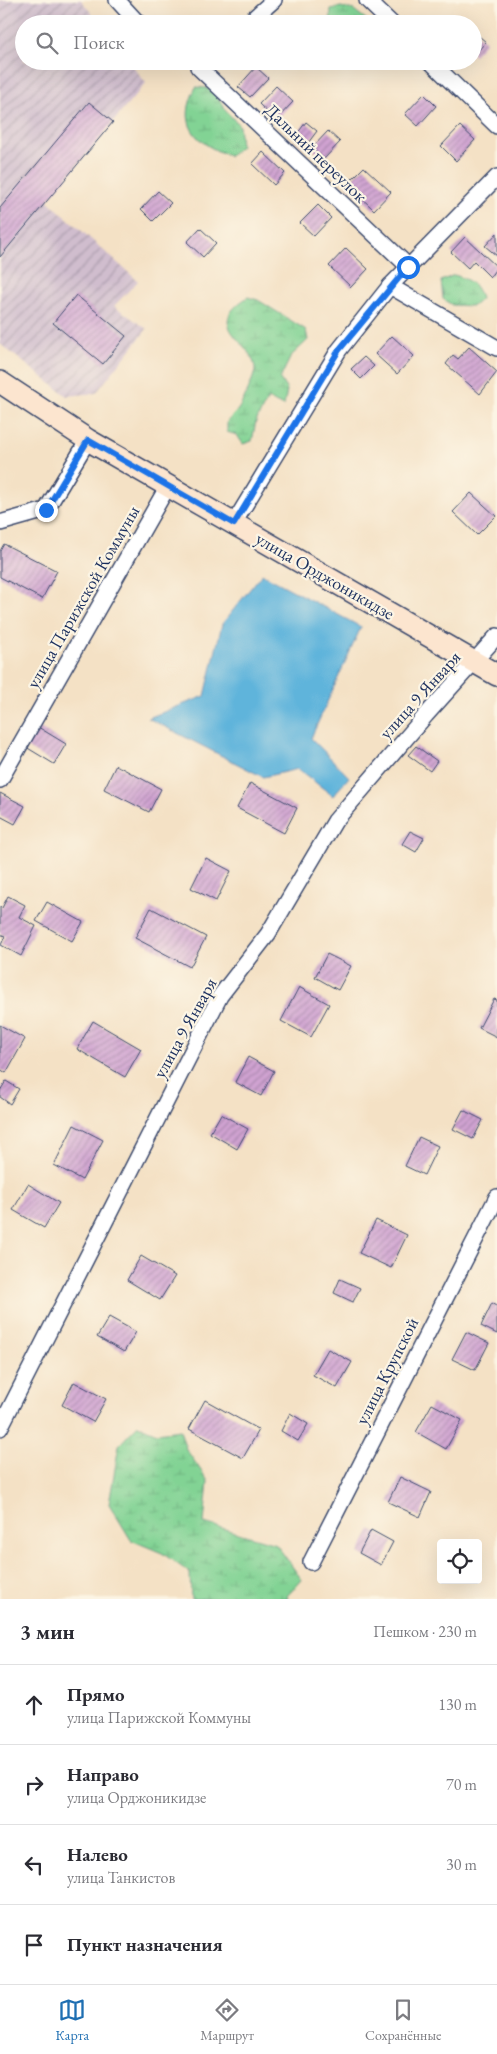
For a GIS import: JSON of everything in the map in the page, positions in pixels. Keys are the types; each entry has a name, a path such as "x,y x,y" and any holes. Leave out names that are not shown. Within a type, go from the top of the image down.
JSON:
{"main road":[{"name":"улица Орджоникидзе","path":"0,382 88,440 497,675"}],"street":[{"path":"116,0 130,15"},
{"path":"257,15 274,0"},
{"path":"367,0 383,15"},
{"name":"Дальний переулок","path":"207,70 408,267"},
{"path":"439,70 497,126"},
{"path":"234,524 339,350 390,286 497,177"},
{"path":"390,286 497,348"},
{"path":"0,523 46,510 88,440"},
{"name":"улица Парижской Коммуны","path":"0,780 168,486"},
{"name":"улица 9 Января","path":"0,1428 220,996 268,934 335,821 497,636"},
{"name":"улица Крупской","path":"311,1562 497,1197"}],"shaded area":[{"path":"0,0 81,0 93,15 15,15 15,70 136,70 146,83 47,200 138,281 114,306 147,329 96,393 67,396 0,344"}],"green space":[{"path":"341,7 354,10 360,15 331,15 331,9"},
{"path":"196,87 207,88 216,94 225,110 239,125 241,146 230,156 207,145 192,131 188,112"},
{"path":"454,275 468,280 477,289 481,299 473,306 452,305 443,299 441,281"},
{"path":"248,297 258,300 306,330 308,340 291,356 280,379 287,390 284,406 268,399 256,421 252,441 243,444 237,435 227,432 227,422 241,405 255,371 253,360 229,326 229,317 234,308"},
{"path":"138,1425 157,1433 180,1430 186,1449 208,1481 204,1523 276,1544 302,1580 287,1596 288,1599 191,1599 190,1573 162,1553 131,1540 109,1504 119,1445"}],"water":[{"path":"262,574 361,627 311,738 349,777 333,796 298,769 263,777 148,718 205,696 222,624"}],"building":[{"path":"253,70 259,70 268,78 250,97 238,87"},
{"path":"276,86 293,102 276,120 259,104"},
{"path":"424,94 436,106 418,126 405,114"},
{"path":"89,102 113,122 0,257 0,208"},
{"path":"306,122 317,131 305,147 294,138"},
{"path":"460,126 475,140 456,161 441,146"},
{"path":"328,131 340,142 324,159 312,148"},
{"path":"263,152 285,173 274,185 252,164"},
{"path":"364,167 391,192 374,210 347,184"},
{"path":"158,191 171,203 153,221 141,209"},
{"path":"318,205 331,218 314,236 300,223"},
{"path":"200,228 216,243 203,257 187,242"},
{"path":"497,233 497,256 485,246"},
{"path":"465,237 497,267 490,277 474,261 468,268 451,252"},
{"path":"346,248 368,269 351,287 329,266"},
{"path":"76,295 126,336 103,364 53,323"},
{"path":"392,336 414,356 397,374 375,354"},
{"path":"469,347 497,372 480,394 446,364 453,355 458,359"},
{"path":"364,357 374,366 361,379 351,369"},
{"path":"471,493 496,516 477,535 453,512"},
{"path":"4,544 57,571 42,599 0,577 0,551"},
{"path":"38,727 66,744 54,764 26,747"},
{"path":"416,746 437,761 430,771 408,755"},
{"path":"116,765 161,789 149,812 104,789"},
{"path":"250,783 297,808 284,833 237,808"},
{"path":"0,793 25,806 15,824 0,816"},
{"path":"410,831 424,838 416,852 402,844"},
{"path":"206,858 231,871 216,901 191,888"},
{"path":"8,896 25,905 19,917 36,926 21,956 1,945 5,936 0,934 0,907 2,908"},
{"path":"47,902 83,922 72,941 36,921"},
{"path":"151,908 206,937 190,967 135,938"},
{"path":"327,954 351,966 338,990 315,977"},
{"path":"299,987 329,1004 311,1037 281,1021"},
{"path":"494,999 497,1000 497,1037 479,1028"},
{"path":"93,1021 141,1049 125,1077 77,1049"},
{"path":"0,1025 25,1039 6,1073 0,1069"},
{"path":"248,1057 274,1071 261,1096 235,1082"},
{"path":"6,1081 19,1089 10,1104 0,1097 0,1091"},
{"path":"463,1110 483,1120 473,1139 453,1129"},
{"path":"221,1114 248,1129 237,1149 210,1133"},
{"path":"74,1125 103,1140 82,1180 54,1165"},
{"path":"419,1137 438,1146 424,1175 405,1166"},
{"path":"28,1184 59,1203 44,1228 13,1210"},
{"path":"376,1220 407,1235 391,1268 359,1253"},
{"path":"141,1256 175,1276 160,1300 127,1280"},
{"path":"340,1279 360,1288 353,1302 334,1293"},
{"path":"492,1303 497,1306 497,1334 481,1326"},
{"path":"109,1317 136,1332 124,1352 97,1337"},
{"path":"466,1332 489,1343 475,1370 452,1359"},
{"path":"328,1349 352,1362 337,1388 313,1375"},
{"path":"74,1382 106,1399 93,1422 62,1405"},
{"path":"205,1400 259,1430 243,1458 189,1429"},
{"path":"432,1404 462,1420 446,1449 416,1432"},
{"path":"290,1413 308,1424 298,1441 281,1431"},
{"path":"400,1477 431,1492 420,1517 388,1502"},
{"path":"371,1530 393,1542 381,1565 359,1553"}],"route":[{"path":"46,510 88,440 234,524 339,350 390,286 408,267"}]}
